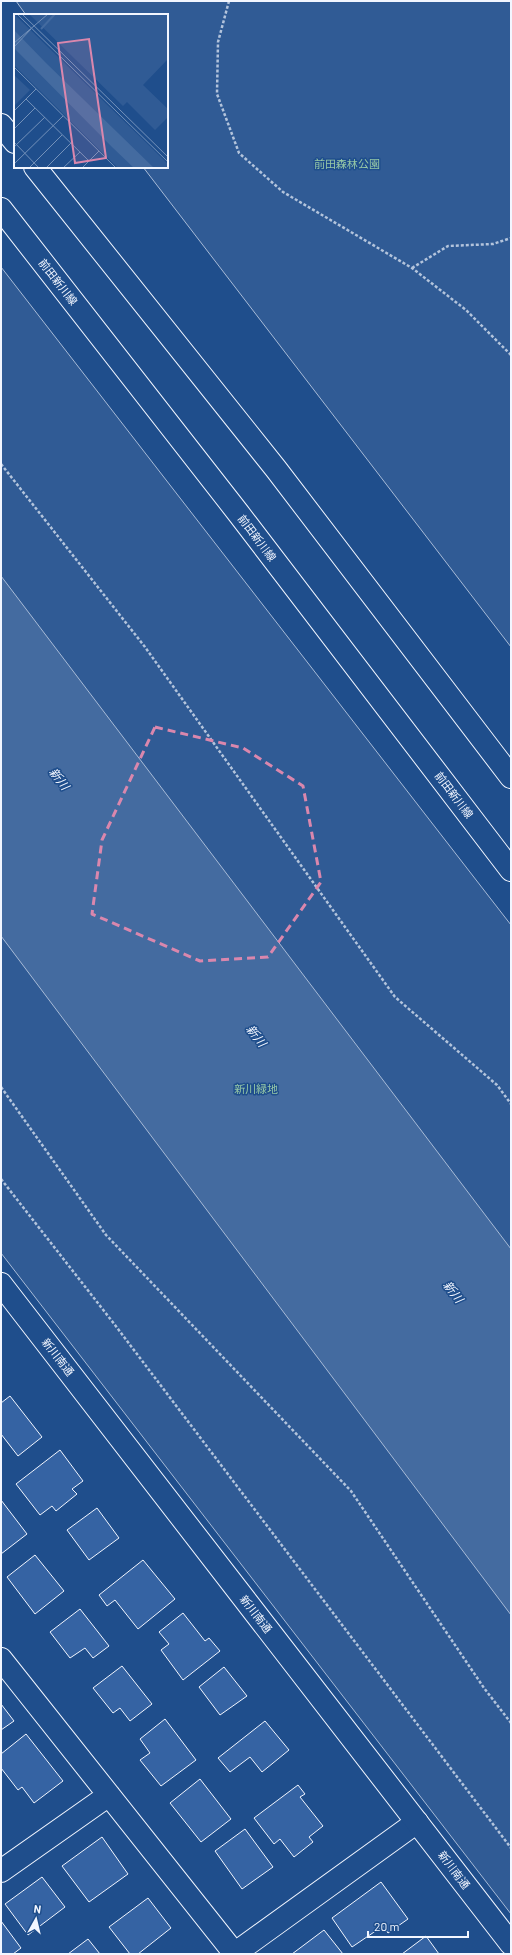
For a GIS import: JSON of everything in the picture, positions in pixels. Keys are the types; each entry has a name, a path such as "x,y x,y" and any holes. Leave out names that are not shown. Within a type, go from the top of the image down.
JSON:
{"main road":[{"path":"1,125 14,141"},
{"path":"36,168 276,468 511,777"},
{"name":"前田新川線","path":"1,209 244,521 511,870"},
{"name":"新川南通","path":"1,1284 511,1944"},
{"path":"1,1659 234,1954 418,1822"},
{"path":"1,1871 109,1795"}],"path":[{"path":"229,1 218,42 217,94 239,153 282,192 412,268 466,310 511,355"},
{"path":"412,268 448,246 493,244 511,238"},
{"path":"1,464 145,647 395,997 497,1085 511,1104"},
{"path":"1,1087 106,1235 351,1491 480,1681 511,1723"},
{"path":"1,1179 115,1325 511,1848"}],"highlighted area":[{"path":"155,727 243,748 303,786 321,882 268,957 200,961 92,914 102,840"}],"shaded area":[{"name":"前田森林公園","path":"16,1 511,1 511,647 144,168 168,168 168,14 25,14"},
{"name":"新川緑地","path":"1,267 511,925 511,1914 1,1253"}],"water":[{"name":"新川","path":"1,576 511,1249 511,1615 1,936"}],"building":[{"path":"10,1396 42,1437 18,1456 1,1434 1,1403"},
{"path":"60,1450 83,1481 72,1489 77,1494 56,1511 52,1506 40,1515 16,1484"},
{"path":"1,1500 27,1534 1,1554"},
{"path":"97,1508 119,1538 89,1560 67,1530"},
{"path":"35,1555 64,1591 35,1614 7,1577"},
{"path":"143,1560 175,1599 138,1629 115,1600 107,1606 99,1595"},
{"path":"80,1609 109,1646 93,1658 85,1648 70,1658 50,1632"},
{"path":"183,1613 205,1641 209,1638 220,1651 183,1680 161,1650 169,1644 159,1632"},
{"path":"122,1666 152,1704 130,1721 120,1708 113,1713 93,1688"},
{"path":"224,1667 247,1696 220,1715 199,1687"},
{"path":"1,1704 14,1721 1,1730"},
{"path":"165,1719 196,1760 161,1786 140,1760 150,1753 140,1739"},
{"path":"265,1721 289,1750 262,1772 250,1757 230,1772 218,1758"},
{"path":"26,1734 63,1781 34,1803 22,1787 18,1790 1,1768 1,1754"},
{"path":"200,1779 231,1819 201,1842 170,1803"},
{"path":"298,1785 305,1794 300,1797 323,1826 309,1837 313,1842 294,1857 280,1839 274,1844 254,1818"},
{"path":"245,1829 273,1867 242,1889 215,1851"},
{"path":"102,1837 128,1874 89,1902 62,1866"},
{"path":"42,1877 65,1907 28,1935 5,1904"},
{"path":"381,1882 408,1919 388,1933 383,1926 352,1947 332,1918"},
{"path":"148,1898 171,1928 138,1954 130,1954 109,1927"},
{"path":"1,1921 21,1948 13,1954 1,1954"},
{"path":"324,1930 343,1954 292,1954"},
{"path":"426,1936 439,1954 402,1954"},
{"path":"88,1939 100,1954 68,1954"}]}
